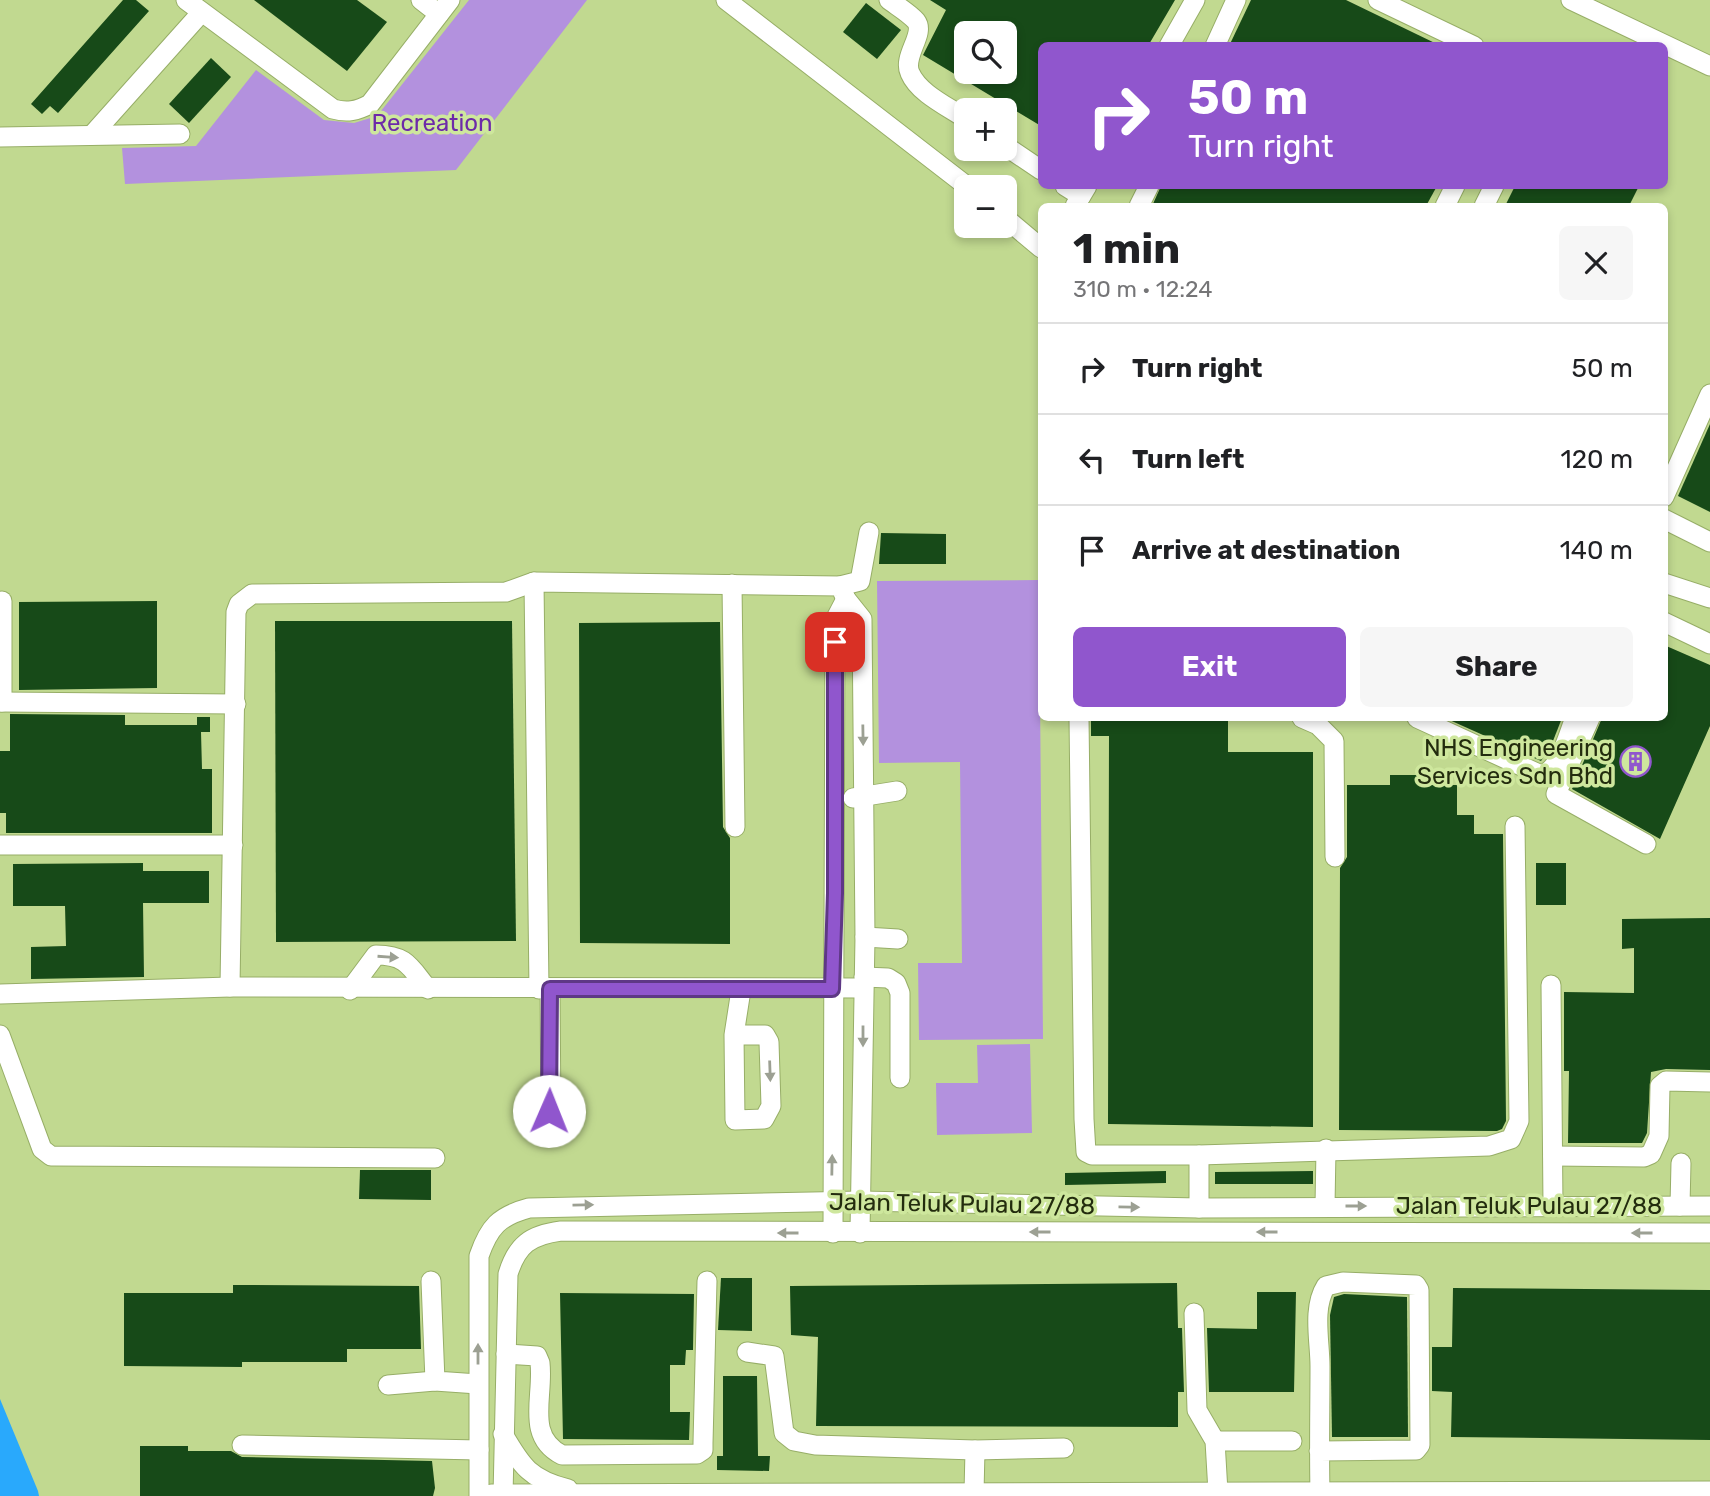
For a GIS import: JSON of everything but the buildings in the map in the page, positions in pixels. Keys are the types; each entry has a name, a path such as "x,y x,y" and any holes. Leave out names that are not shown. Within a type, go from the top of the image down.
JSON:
{"street":[{"path":"92,135 193,6 333,109 344,112 357,111 370,104 445,7 421,0"},
{"path":"889,0 917,22 919,29 909,53 910,73 918,85 954,110"},
{"path":"1170,42 1195,0"},
{"path":"1217,42 1236,0"},
{"path":"1378,0 1466,42"},
{"path":"1570,0 1659,42"},
{"path":"737,3 954,176"},
{"path":"1668,46 1710,66"},
{"path":"0,137 180,134"},
{"path":"1017,154 1038,168"},
{"path":"1017,228 1038,245"},
{"path":"1668,488 1710,394"},
{"path":"1668,521 1710,542"},
{"path":"230,987 236,612 245,597 252,594 506,592 534,582 732,584 843,593 860,582 869,532"},
{"path":"534,582 544,989 551,1117"},
{"path":"732,584 735,827"},
{"path":"1668,588 1710,598"},
{"path":"843,593 862,619 865,797 860,1233"},
{"path":"833,1233 835,620 843,593"},
{"path":"2,601 1,702 236,704"},
{"path":"1668,624 1710,643"},
{"path":"835,707 863,706"},
{"path":"1079,721 1086,1152 1092,1155 1199,1156 1326,1149 1489,1146 1511,1139 1519,1121 1515,826"},
{"path":"1308,721 1328,733 1334,741 1335,857"},
{"path":"1424,721 1541,775 1548,774 1555,765 1574,721"},
{"path":"1589,721 1556,794 1646,844"},
{"path":"835,800 897,791"},
{"path":"0,845 233,845"},
{"path":"835,893 864,894"},
{"path":"864,937 898,939"},
{"path":"350,990 376,956 395,955 405,960 428,989"},
{"path":"0,994 230,987 350,990 832,989 888,978 896,983 900,993 900,1078"},
{"path":"1551,985 1553,1205"},
{"path":"734,1035 765,1035 769,1042 771,1106 764,1119 735,1120 734,1035 741,990"},
{"path":"0,1035 42,1149 51,1156 435,1158"},
{"path":"834,1081 863,1079"},
{"path":"1553,1156 1644,1157 1651,1154 1658,1136 1660,1086 1665,1081 1710,1082"},
{"path":"1325,1206 1326,1149"},
{"path":"1199,1156 1199,1208"},
{"path":"1680,1206 1681,1163"},
{"name":"Jalan Teluk Pulau 27/88","path":"479,1495 479,1256 495,1222 509,1213 529,1208 861,1200 1199,1208 1710,1206"},
{"name":"Jalan Teluk Pulau 27/88","path":"503,1495 508,1274 513,1256 524,1242 540,1234 561,1231 1710,1233"},
{"path":"431,1281 435,1381"},
{"path":"506,1354 537,1356 540,1363 538,1415 541,1437 548,1448 562,1455 697,1454 703,1451 707,1281"},
{"path":"1319,1451 1402,1451 1416,1450 1420,1445 1419,1290 1416,1284 1343,1282 1326,1286 1321,1294 1319,1451 1320,1492"},
{"path":"1194,1312 1197,1410 1215,1441 1218,1492"},
{"path":"747,1352 774,1356 783,1433 794,1441 815,1445 975,1450 1064,1448"},
{"path":"388,1385 435,1381 478,1384"},
{"path":"503,1434 526,1471 554,1485 590,1494"},
{"path":"1215,1441 1292,1441"},
{"path":"242,1445 479,1450"},
{"path":"974,1493 975,1450"},
{"path":"479,1495 1710,1491"}],"green space":[{"name":"Recreation","path":"469,0 587,0 456,170 125,184 122,148 196,146 256,70 324,120 354,123 377,116"},
{"path":"1038,580 1043,1039 919,1040 918,963 962,963 960,762 879,763 877,581"},
{"path":"1030,1044 1032,1133 937,1135 936,1083 978,1083 977,1045"}],"water":[{"path":"0,1399 38,1491 39,1496 0,1496"}],"place":[{"name":"NHS Engineering Services Sdn Bhd","path":"1636,762"}],"route":[{"path":"549,1111 550,989 832,989 835,893 835,642"}]}
